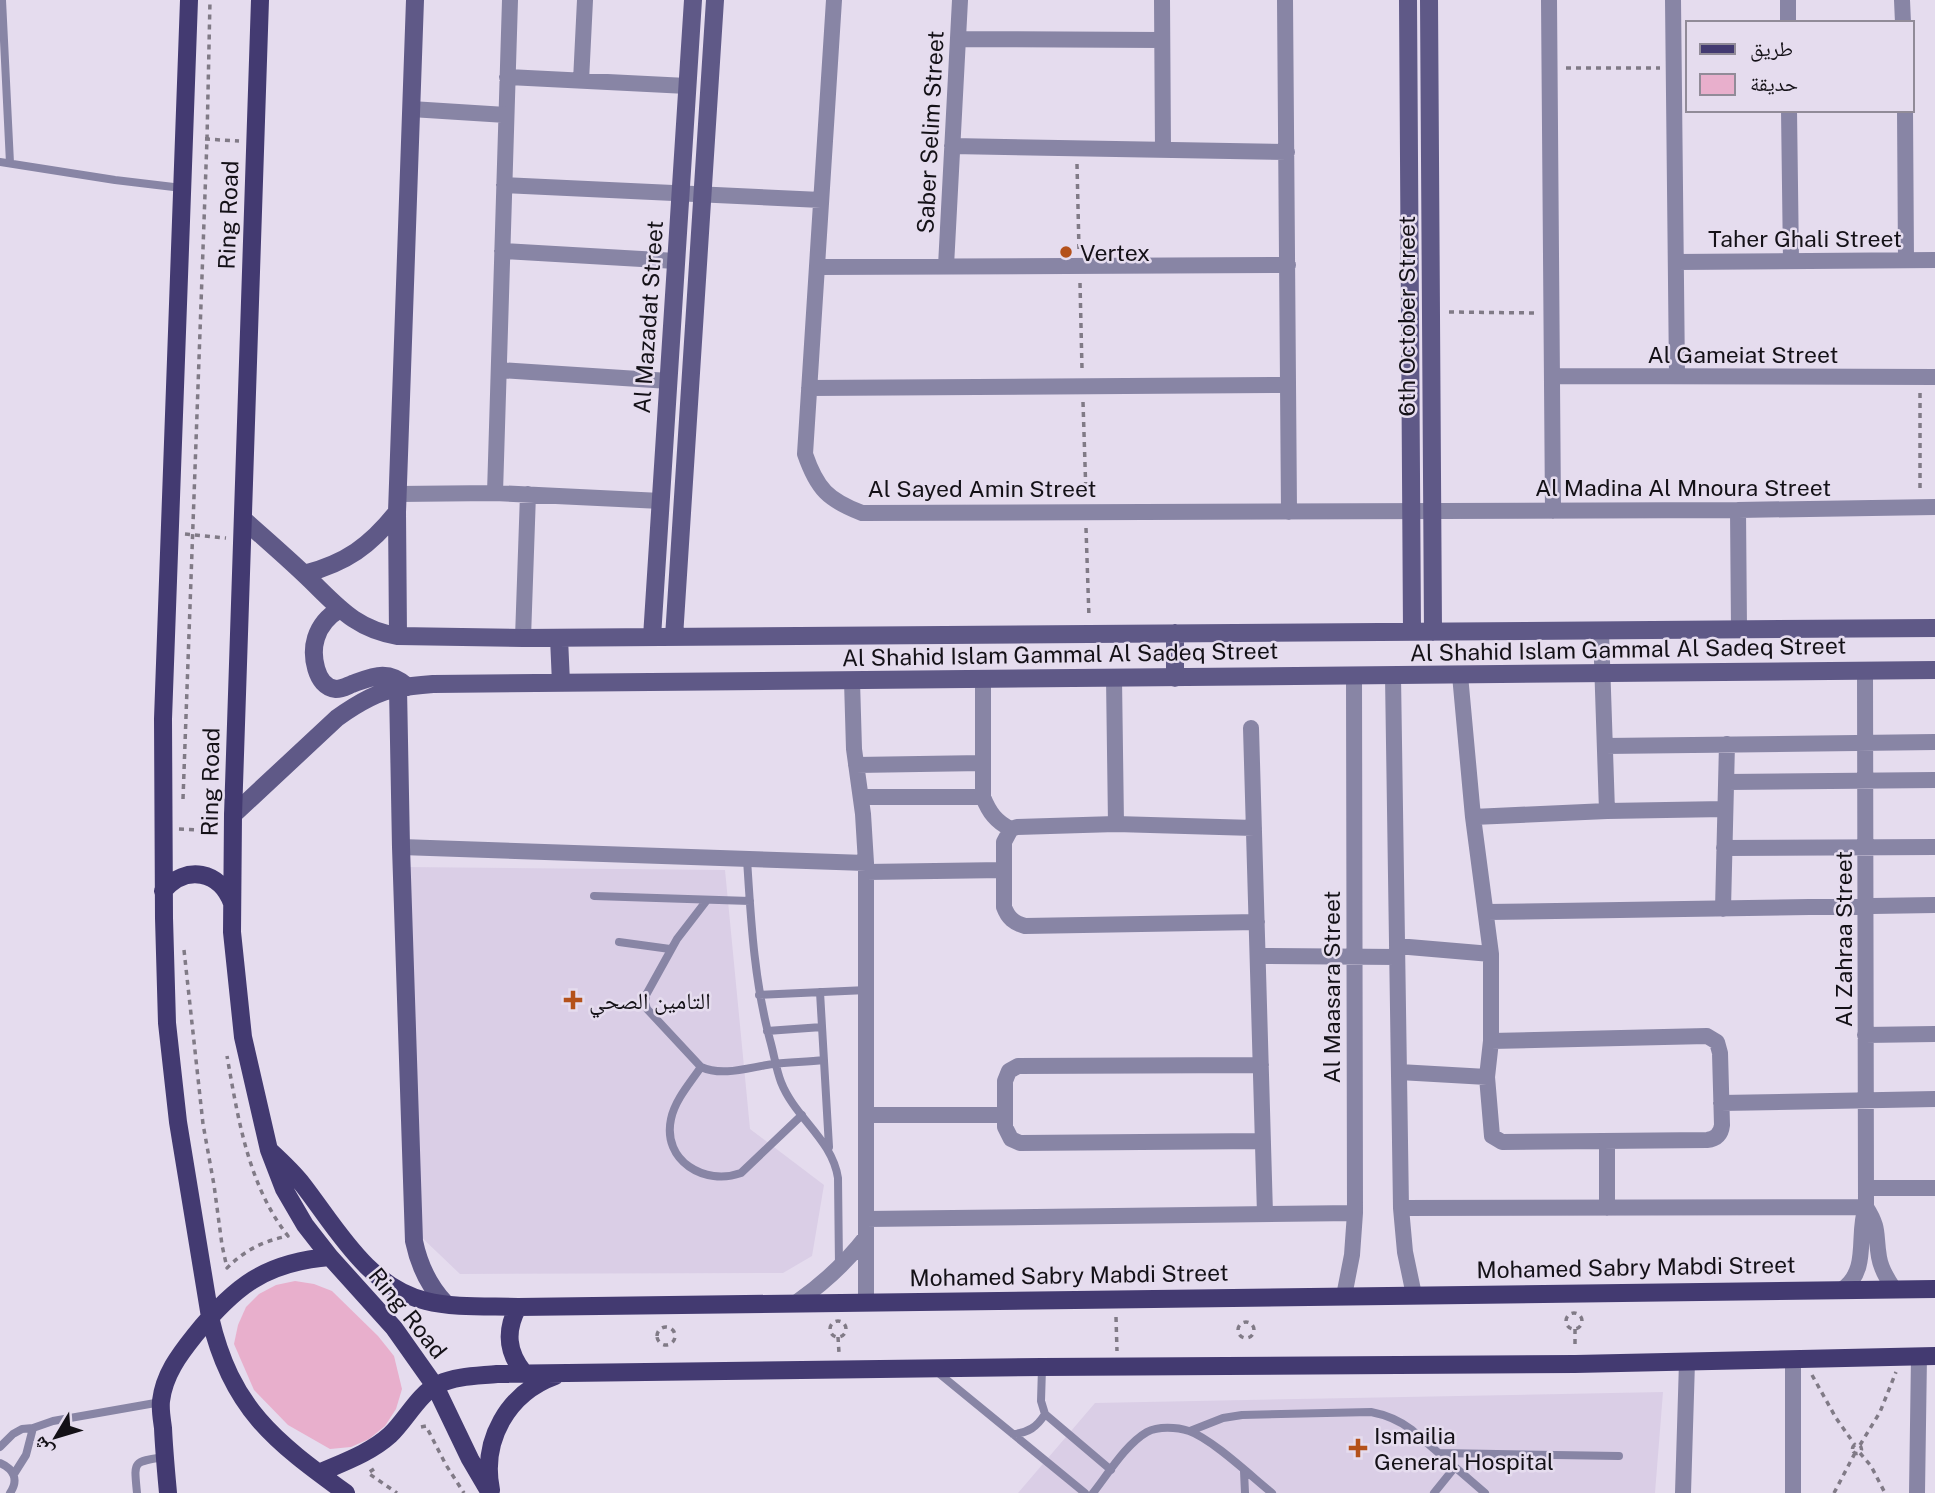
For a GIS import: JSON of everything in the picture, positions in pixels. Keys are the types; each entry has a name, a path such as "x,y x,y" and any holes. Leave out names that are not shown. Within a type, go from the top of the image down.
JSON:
{"main road":[{"name":"Ring Road","path":"189,0 163,719 163,891 167,1023 178,1122 216,1344 226,1370 255,1417 275,1437 346,1493"},
{"name":"Ring Road","path":"260,0 243,519 227,825 232,932 243,1037 269,1150 284,1189 305,1225 394,1328 435,1386 470,1459 491,1493"},
{"path":"163,891 182,877 204,875 223,888 232,903"},
{"name":"Mohamed Sabry Mabdi Street","path":"269,1150 292,1172 338,1233 377,1276 414,1298 445,1303 518,1307 1935,1289"},
{"path":"168,1493 161,1402 169,1371 181,1352 230,1296 255,1278 291,1263 330,1257"},
{"path":"518,1307 509,1329 509,1341 511,1353 524,1373"},
{"path":"319,1473 374,1447 403,1422 420,1399 435,1386 472,1376 524,1373 1042,1367 1687,1362 1927,1356"},
{"path":"491,1493 489,1458 493,1438 501,1420 512,1404 527,1390 562,1373"}],"street":[{"path":"398,636 397,503 415,0"},
{"path":"495,493 510,0"},
{"path":"582,80 585,0"},
{"name":"Al Mazadat Street","path":"652,637 693,0"},
{"name":"Al Mazadat Street","path":"674,637 715,0"},
{"name":"Al Sayed Amin Street","path":"834,0 805,454 812,475 833,499 862,513 1432,512"},
{"name":"Saber Selim Street","path":"946,266 960,0"},
{"path":"1162,0 1163,150"},
{"path":"1285,0 1289,512"},
{"name":"6th October Street","path":"1408,0 1412,632"},
{"name":"6th October Street","path":"1429,0 1433,632"},
{"path":"1549,0 1553,511"},
{"path":"1673,0 1677,376"},
{"path":"1788,0 1788,21"},
{"path":"1902,0 1903,21"},
{"path":"958,39 1162,40"},
{"path":"508,77 687,86"},
{"path":"411,109 506,115"},
{"path":"1789,112 1791,261"},
{"path":"1905,112 1906,260"},
{"path":"952,146 1287,152"},
{"path":"504,185 821,200"},
{"path":"502,251 676,261"},
{"name":"Taher Ghali Street","path":"1676,262 1935,260"},
{"path":"817,267 1287,265"},
{"path":"499,370 669,382"},
{"name":"Al Gameiat Street","path":"1552,376 1928,377"},
{"path":"809,388 1288,385"},
{"path":"397,503 495,493 661,501"},
{"path":"523,638 528,494"},
{"path":"304,574 326,568 366,546 383,530 397,503"},
{"name":"Al Madina Al Mnoura Street","path":"1432,512 1928,507"},
{"path":"1738,510 1739,629"},
{"name":"Al Shahid Islam Gammal Al Sadeq Street","path":"243,519 340,609 379,633 398,636 559,638 1935,628"},
{"path":"340,609 320,628 314,645 315,665 325,683 339,689 383,675 393,677 403,688 401,847 414,1241 421,1268 431,1287 445,1303"},
{"path":"1601,631 1607,811"},
{"path":"1175,633 1175,678"},
{"path":"559,638 561,683"},
{"name":"Al Shahid Islam Gammal Al Sadeq Street","path":"227,825 337,718 366,699 403,688 458,683 1935,670"},
{"name":"Al Zahraa Street","path":"1843,1289 1849,1284 1861,1262 1861,1226 1866,1207 1865,671"},
{"path":"1460,675 1473,817 1491,954 1491,1041 1487,1077 1492,1136 1498,1141 1712,1140 1721,1130 1719,1048 1717,1042 1707,1036 1491,1041"},
{"name":"Al Maasara Street","path":"1344,1296 1352,1255 1355,1213 1353,676"},
{"path":"1393,676 1401,1208 1405,1252 1414,1295"},
{"path":"1114,678 1116,824"},
{"path":"983,679 983,797 993,817 1011,829"},
{"path":"852,681 856,765 866,867 866,1302"},
{"path":"1251,728 1265,1214"},
{"path":"1605,746 1935,742"},
{"path":"1723,909 1727,744"},
{"path":"856,765 983,763"},
{"path":"1727,782 1935,780"},
{"path":"861,797 983,797"},
{"path":"1473,817 1725,809"},
{"path":"1254,828 1116,824 1024,825 1011,829 1004,842 1004,907 1012,921 1025,926 1257,922"},
{"path":"401,847 747,859 866,867 1004,870"},
{"path":"1724,848 1935,847"},
{"path":"1487,912 1935,905"},
{"path":"1258,956 1354,956 1397,952 1491,954"},
{"path":"1866,1035 1935,1034"},
{"path":"1261,1065 1018,1066 1006,1076 1005,1127 1008,1136 1020,1143 1263,1141"},
{"path":"1399,1072 1487,1077"},
{"path":"1721,1103 1935,1099"},
{"path":"866,1115 1005,1115"},
{"path":"1607,1141 1607,1208"},
{"path":"1866,1188 1935,1188"},
{"path":"1401,1208 1866,1207"},
{"name":"Al Zahraa Street","path":"1866,1207 1878,1231 1881,1265 1894,1289"},
{"path":"866,1219 1355,1213"},
{"path":"797,1302 839,1269 866,1237"},
{"path":"1917,1493 1927,1356"},
{"path":"1793,1493 1798,1359"},
{"path":"1683,1493 1687,1362"}],"lane":[{"path":"2,0 10,163"},
{"path":"0,162 183,188"},
{"path":"747,859 759,995 776,1064 786,1091 834,1159 838,1178 839,1269"},
{"path":"594,897 750,901"},
{"path":"707,900 670,949 646,995 647,1009 701,1067 711,1072 824,1060"},
{"path":"619,942 670,949"},
{"path":"759,995 866,990"},
{"path":"820,992 829,1150"},
{"path":"768,1031 822,1027"},
{"path":"701,1067 674,1109 670,1134 680,1157 690,1168 703,1175 730,1177 741,1173 803,1115"},
{"path":"1042,1367 1041,1401 1045,1414 1111,1470"},
{"path":"934,1369 1085,1493"},
{"path":"0,1447 22,1429 161,1402"},
{"path":"1189,1432 1223,1418 1242,1415 1371,1412 1399,1421 1485,1493"},
{"path":"1013,1434 1035,1427 1045,1414"},
{"path":"14,1474 26,1455 33,1428"},
{"path":"1095,1492 1131,1444 1148,1431 1169,1428 1189,1432 1208,1442 1272,1493"},
{"path":"1439,1453 1619,1456"},
{"path":"137,1493 135,1470 138,1462 164,1457"},
{"path":"0,1463 8,1466 14,1474 15,1483 10,1493"},
{"path":"1434,1493 1455,1467"},
{"path":"1244,1471 1245,1493"}],"path":[{"path":"183,803 210,0"},
{"path":"1550,68 1674,68"},
{"path":"184,138 256,142"},
{"path":"1431,312 1551,313"},
{"path":"1928,377 1928,507"},
{"path":"170,533 242,537"},
{"path":"163,827 227,825"},
{"path":"217,842 227,825"},
{"path":"183,939 203,1124 227,1268 261,1243 288,1237 262,1192 249,1159 237,1115 226,1048"},
{"path":"1115,1299 1118,1367"},
{"path":"1578,1313 1582,1316 1582,1325 1571,1329 1566,1322 1567,1315 1578,1313"},
{"path":"842,1321 846,1324 846,1333 834,1336 830,1331 831,1323 842,1321"},
{"path":"1242,1322 1250,1322 1253,1325 1253,1334 1242,1338 1237,1328 1242,1322"},
{"path":"671,1329 674,1332 674,1340 671,1344 663,1344 658,1338 660,1331 671,1329"},
{"path":"1834,1493 1854,1453 1853,1449 1881,1412 1900,1357"},
{"path":"1798,1359 1836,1418 1862,1447 1860,1453"},
{"path":"413,1434 425,1426 464,1493"},
{"path":"1854,1453 1860,1453 1871,1466 1885,1493"},
{"path":"379,1466 368,1473 397,1493"}],"shaded area":[{"name":"التامين الصحي","path":"404,867 725,870 750,1129 824,1185 812,1256 783,1273 460,1274 416,1232"},
{"name":"Ismailia General Hospital","path":"1663,1392 1655,1493 1018,1493 1095,1403"}],"green space":[{"path":"295,1281 332,1291 378,1336 394,1356 402,1389 396,1409 385,1426 369,1439 351,1447 330,1449 288,1425 254,1390 234,1344 246,1307 259,1294 276,1285"}],"place":[{"name":"Vertex","path":"1066,252"},
{"name":"التامين الصحي","path":"573,1000"},
{"name":"Ismailia General Hospital","path":"1358,1448"}]}
